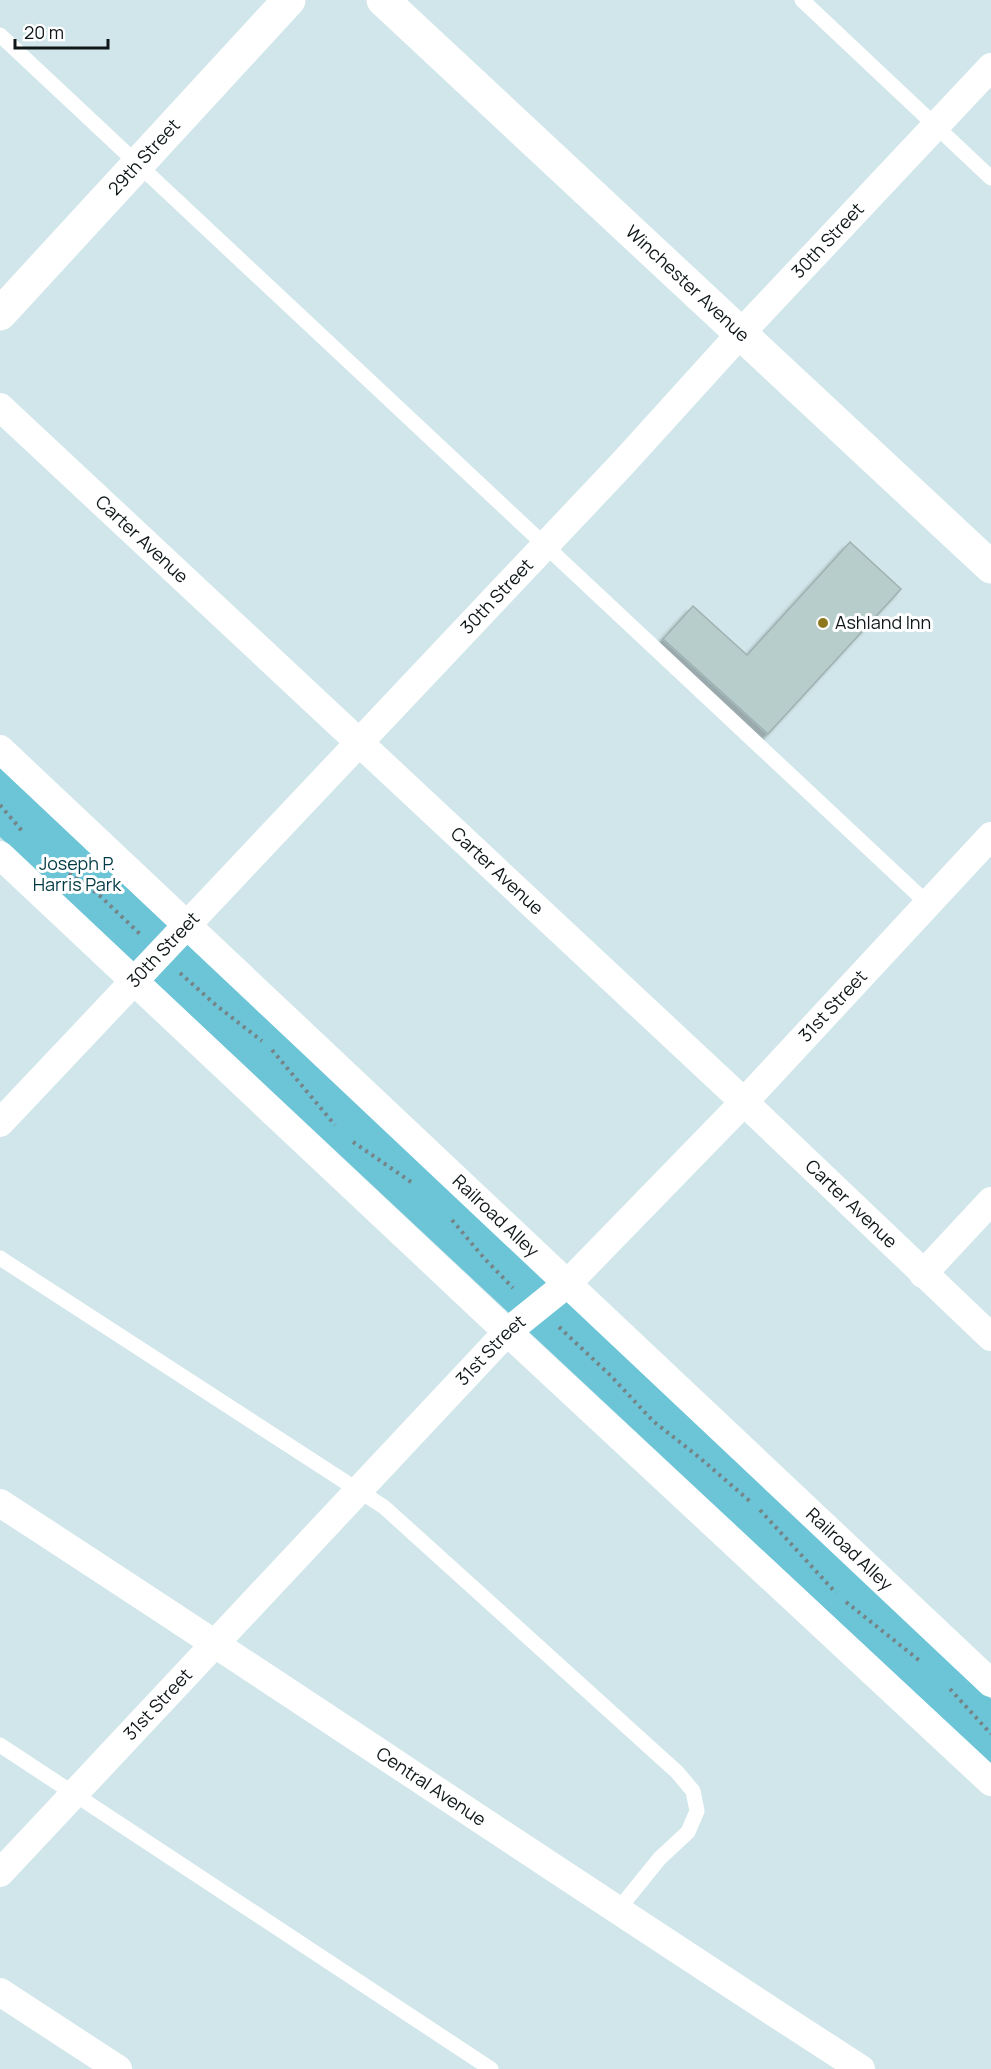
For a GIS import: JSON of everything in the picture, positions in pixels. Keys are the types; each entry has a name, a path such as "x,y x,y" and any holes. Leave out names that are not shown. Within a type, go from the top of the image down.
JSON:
{"main road":[{"name":"29th Street","path":"0,314 289,0"},
{"name":"Winchester Avenue","path":"383,0 991,567"}],"street":[{"name":"30th Street","path":"0,1123 186,924 360,744 991,67"},
{"name":"Carter Avenue","path":"0,407 744,1102 991,1337"},
{"name":"Railroad Alley","path":"0,749 991,1683"},
{"name":"31st Street","path":"0,1873 507,1332 568,1283 744,1102 991,836"},
{"path":"0,855 507,1332 991,1782"},
{"path":"923,1274 991,1201"},
{"name":"Central Avenue","path":"0,1503 215,1642 616,1911 861,2069"},
{"path":"0,1992 118,2069"}],"lane":[{"path":"802,0 991,178"},
{"path":"0,35 927,903"},
{"path":"0,1258 359,1490 393,1515 677,1772 693,1791 698,1811 688,1832 660,1858 616,1911"},
{"path":"0,1745 491,2069"}],"path":[{"path":"0,805 26,836"},
{"path":"49,858 98,894 142,936"},
{"path":"177,970 217,1006 269,1047 338,1129"},
{"path":"346,1136 416,1185"},
{"path":"450,1218 484,1258 520,1294"},
{"path":"556,1325 611,1376 653,1421 760,1510 838,1595 927,1668"},
{"path":"942,1682 991,1734"}],"green space":[{"name":"Joseph P. Harris Park","path":"0,768 991,1699 991,1764 0,837"}],"building":[{"name":"Ashland Inn","path":"850,542 901,589 768,734 663,639 693,606 747,655"}],"place":[{"name":"Ashland Inn","path":"823,623"}]}
